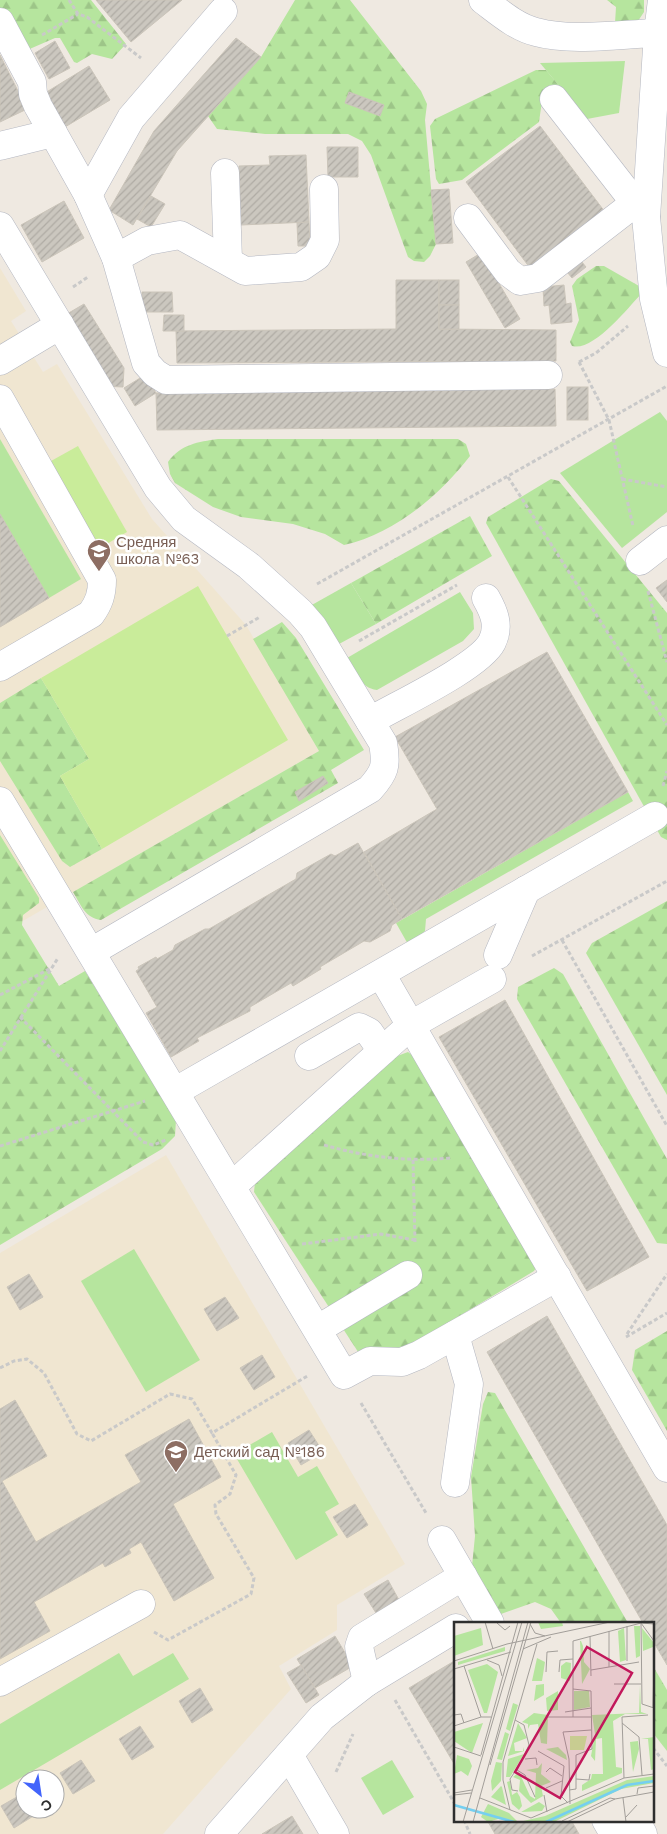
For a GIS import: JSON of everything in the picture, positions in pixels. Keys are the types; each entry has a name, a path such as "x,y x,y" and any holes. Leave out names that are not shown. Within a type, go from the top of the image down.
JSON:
{"lane":[{"path":"483,0 505,17 535,32 569,36 658,33"},
{"path":"662,0 641,210 654,300 667,353"},
{"path":"88,196 131,118 223,11"},
{"path":"0,22 32,82 36,100 88,196 116,258 146,363 155,373 166,380 548,375"},
{"path":"554,99 641,210"},
{"path":"0,146 53,133"},
{"path":"225,173 228,260"},
{"path":"116,258 147,241 180,235 245,270 301,267 317,256 325,240 324,189"},
{"path":"468,218 508,272 520,281 538,278 641,210"},
{"path":"0,226 158,488 184,519 249,566 288,600 314,627 383,743 386,761 382,776 370,789 91,952"},
{"path":"0,361 54,315"},
{"path":"0,399 96,566 102,580 102,586 98,604 91,614 0,667"},
{"path":"640,560 667,540"},
{"path":"370,721 471,663 492,642 496,617 486,598"},
{"path":"0,801 176,1091 339,1367 370,1361 402,1362 455,1335 557,1278"},
{"path":"176,1091 655,816"},
{"path":"232,1186 411,1025 495,967 526,890"},
{"path":"381,974 667,1468"},
{"path":"309,1056 359,1027 369,1032 382,1051"},
{"path":"318,1329 408,1275"},
{"path":"455,1335 469,1384 455,1483"},
{"path":"442,1540 463,1576 479,1619"},
{"path":"373,1678 359,1646 362,1638 463,1576"},
{"path":"0,1682 140,1604"},
{"path":"219,1834 322,1717 373,1678 454,1629"},
{"path":"289,1755 335,1834"},
{"path":"607,1822 614,1834"},
{"path":"636,1822 643,1834"}],"path":[{"path":"69,0 78,14 87,17 166,77"},
{"path":"15,50 78,14"},
{"path":"54,315 116,258"},
{"path":"548,375 596,353 623,332 654,300"},
{"path":"579,362 609,420 640,560 667,662"},
{"path":"288,600 667,386"},
{"path":"508,477 667,725"},
{"path":"622,479 667,487"},
{"path":"332,657 463,581"},
{"path":"495,967 562,940 667,881"},
{"path":"0,1051 76,927"},
{"path":"562,940 667,1126"},
{"path":"0,995 52,968"},
{"path":"20,1017 143,1142 153,1145 163,1142 194,1123"},
{"path":"0,1146 176,1091"},
{"path":"295,1129 325,1145 357,1154 413,1160 457,1157 484,1151"},
{"path":"408,1275 415,1263 413,1160"},
{"path":"269,1248 381,1234 415,1240"},
{"path":"667,1274 624,1338 667,1314"},
{"path":"0,1368 14,1360 27,1359 44,1373 77,1434 90,1441 170,1394 192,1399 236,1475 230,1494 215,1505 216,1514 254,1578 251,1594 168,1640 155,1632 140,1604"},
{"path":"212,1433 339,1367 442,1540"},
{"path":"373,1678 454,1803"},
{"path":"320,1808 356,1728"},
{"path":"654,1749 667,1766"},
{"path":"465,1822 470,1834"}],"shaded area":[{"name":"Средняя школа №63","path":"0,268 26,311 11,321 43,372 57,364 152,519 246,625 319,751 0,934"},
{"name":"Детский сад №186","path":"166,1155 405,1564 337,1605 337,1630 279,1666 291,1689 163,1834 0,1834 0,1253"}],"green space":[{"path":"0,0 91,0 126,44 112,59 92,54 77,63 74,62 60,38 55,38 25,51 0,9"},
{"path":"295,0 350,0 421,91 427,104 425,120 436,244 430,256 424,262 414,261 408,257 371,155 362,141 348,134 265,134 217,129 208,116 261,57"},
{"path":"607,0 644,0 644,12 638,21 615,23 616,7"},
{"path":"625,61 619,113 587,119 540,63"},
{"path":"536,70 546,70 561,88 550,89 542,101 539,122 462,180 439,184 436,179 430,126 435,119"},
{"path":"596,266 604,266 639,286 641,294 619,319 590,343 572,346 570,342 579,320 572,286 577,279"},
{"path":"660,412 667,421 667,512 622,548 560,473"},
{"path":"0,439 81,579 49,598 0,514"},
{"path":"218,439 458,439 466,444 470,456 430,499 398,523 362,540 344,545 325,534 293,524 241,517 213,507 175,483 170,474 168,462 173,456 190,445"},
{"path":"78,446 127,532 100,548 51,461"},
{"path":"551,479 559,481 667,613 667,840 661,837 486,523 488,517"},
{"path":"470,516 492,556 376,624 351,583"},
{"path":"351,583 376,624 339,644 310,606"},
{"path":"198,586 288,740 102,849 60,776 89,759 41,678"},
{"path":"460,592 473,613 474,629 463,641 377,690 371,689 362,682 347,658"},
{"path":"282,622 296,638 364,750 331,770 338,783 101,920 91,917 84,910 73,892 319,751 253,639"},
{"path":"41,678 89,759 60,776 102,849 70,867 62,861 0,761 0,703"},
{"path":"628,792 633,801 426,919 425,931 409,946 396,923"},
{"path":"0,835 39,898 39,903 23,915 22,925 59,986 85,971 176,1120 175,1136 162,1149 0,1245"},
{"path":"667,901 667,1095 586,953 592,943"},
{"path":"554,968 563,974 667,1159 667,1244 657,1243 517,999 518,987"},
{"path":"408,1052 418,1060 537,1266 534,1271 378,1365 364,1361 254,1192 255,1182 392,1058"},
{"path":"134,1249 200,1360 146,1392 81,1281"},
{"path":"667,1331 667,1431 632,1370 635,1350"},
{"path":"488,1392 495,1393 627,1622 560,1622 551,1609 535,1602 501,1614 495,1610 472,1566 475,1536 471,1477 483,1404"},
{"path":"272,1432 298,1477 317,1466 339,1504 325,1512 338,1535 296,1560 234,1454"},
{"path":"119,1653 133,1676 173,1653 189,1679 36,1769 15,1769 15,1781 0,1790 0,1724"},
{"path":"654,1668 667,1690 667,1751 654,1734"},
{"path":"392,1760 414,1797 383,1815 361,1778"}],"building":[{"path":"96,0 182,0 131,42"},
{"path":"236,38 261,57 177,151 133,225 109,210 154,131"},
{"path":"55,41 70,68 49,79 35,53"},
{"path":"0,55 27,109 0,122"},
{"path":"89,66 110,100 65,127 45,93"},
{"path":"349,92 384,105 380,116 345,103"},
{"path":"540,126 605,212 530,268 466,182"},
{"path":"327,147 358,147 358,177 328,177"},
{"path":"306,155 309,222 241,225 239,166 270,165 269,156"},
{"path":"449,189 453,243 436,244 431,190"},
{"path":"151,196 165,204 151,227 137,219"},
{"path":"64,201 84,238 42,262 21,225"},
{"path":"309,222 310,246 298,246 297,223"},
{"path":"481,253 520,319 505,328 466,262"},
{"path":"577,256 586,267 572,278 563,267"},
{"path":"396,280 439,280 439,329 556,330 556,361 177,363 176,331 396,329"},
{"path":"439,280 459,280 459,305 439,305"},
{"path":"564,285 566,304 571,303 572,322 551,324 549,305 544,306 543,287"},
{"path":"142,292 172,292 173,312 142,312"},
{"path":"84,304 124,368 123,387 104,386 67,314"},
{"path":"439,305 459,305 459,329 439,329"},
{"path":"164,315 184,315 184,331 163,331"},
{"path":"145,375 156,393 135,406 124,388"},
{"path":"567,387 588,387 588,420 567,420"},
{"path":"555,389 556,426 157,430 156,393"},
{"path":"0,514 49,598 0,627"},
{"path":"667,580 667,602 656,588"},
{"path":"547,652 628,792 402,919 364,852 437,809 395,737"},
{"path":"323,776 328,783 299,801 295,792"},
{"path":"358,843 402,919 392,925 390,931 370,942 364,941 320,967 321,969 293,986 291,983 250,1007 250,1011 197,1038 199,1041 171,1057 146,1013 157,1007 136,971 139,969 138,967 156,957 157,959 173,950 175,945 205,929 209,929 296,879 297,873 331,854 335,856"},
{"path":"505,1000 649,1257 587,1291 439,1037"},
{"path":"29,1274 43,1297 20,1310 7,1287"},
{"path":"225,1297 239,1318 217,1331 204,1309"},
{"path":"547,1316 667,1525 667,1665 654,1643 654,1622 642,1622 487,1352"},
{"path":"262,1355 275,1377 254,1390 240,1368"},
{"path":"15,1400 47,1456 2,1481 36,1542 141,1482 125,1455 189,1419 221,1477 173,1504 214,1578 174,1601 141,1542 129,1549 131,1553 105,1567 103,1563 34,1602 50,1631 0,1659 0,1409"},
{"path":"309,1430 323,1452 301,1465 288,1443"},
{"path":"355,1504 368,1525 347,1538 333,1517"},
{"path":"388,1580 399,1600 376,1613 364,1594"},
{"path":"335,1636 353,1666 315,1688 297,1659"},
{"path":"454,1661 454,1764 409,1688"},
{"path":"301,1665 319,1695 306,1703 287,1673"},
{"path":"200,1688 213,1710 192,1723 179,1701"},
{"path":"140,1726 154,1747 132,1760 119,1739"},
{"path":"81,1760 95,1781 73,1794 65,1781 65,1770"},
{"path":"15,1798 15,1819 29,1819 14,1828 1,1806"},
{"path":"292,1816 303,1834 262,1834"},
{"path":"488,1822 572,1822 579,1834 495,1834"}],"place":[{"name":"Средняя школа №63","path":"99,572"},
{"name":"Детский сад №186","path":"176,1473"}]}
